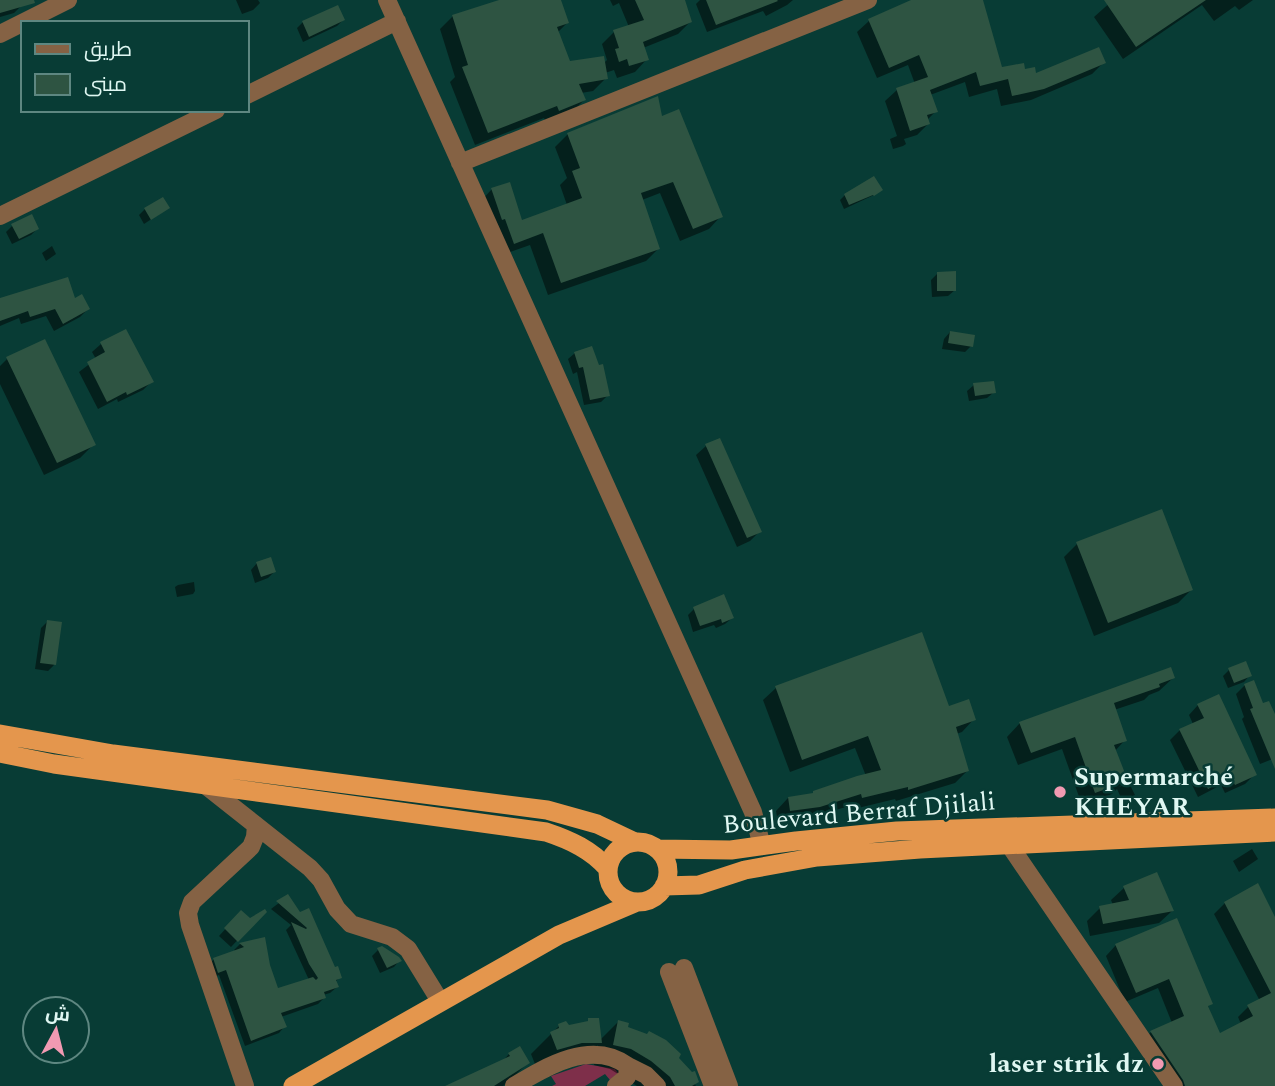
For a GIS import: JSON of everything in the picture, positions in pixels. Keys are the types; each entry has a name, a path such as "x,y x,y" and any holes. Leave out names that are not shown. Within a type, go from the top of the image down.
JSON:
{"highway":[{"path":"0,733 102,752 547,810 597,824 635,842"},
{"path":"0,753 54,764 546,832 574,842 602,861 608,869 611,885 616,892 638,902"},
{"path":"0,763 54,764"},
{"name":"Boulevard Berraf Djilali","path":"657,849 713,851 897,831 1275,818"},
{"name":"Boulevard Berraf Djilali","path":"664,886 699,885 745,870 817,857 920,849 1275,832"},
{"path":"293,1086 559,935 653,898 664,886 668,870 667,862 657,849 643,842 620,848 614,854 608,869"}],"street":[{"path":"26,21 68,0"},
{"path":"387,0 753,812 762,846"},
{"path":"460,163 867,0"},
{"path":"248,95 397,22"},
{"path":"0,34 21,24"},
{"path":"0,216 212,112"},
{"path":"205,785 310,868 321,880 337,909 351,924 392,937 408,949 440,1001"},
{"path":"245,1086 188,913 196,899 251,847 256,825"},
{"path":"1010,846 1174,1086"},
{"path":"713,1086 676,970 729,1086"},
{"path":"514,1086 549,1066 579,1056 601,1056 620,1061 646,1075 657,1086"},
{"path":"616,1086 627,1077 628,1066"}],"shaded area":[{"path":"586,1064 615,1069 618,1073 610,1080 605,1074 585,1086 552,1086 556,1084 551,1076"}],"building":[{"path":"0,0 34,0 35,3 0,13"},
{"path":"499,0 561,0 569,23 557,27 570,61 604,56 608,79 579,84 586,100 559,111 557,106 488,133 462,67 468,65 452,15"},
{"path":"635,0 685,0 692,22 643,42 649,60 629,66 627,59 619,62 615,49 619,48 613,30 644,20"},
{"path":"706,0 777,0 778,1 716,25"},
{"path":"911,0 983,0 1002,67 1024,63 1025,69 1035,67 1036,73 1099,47 1106,63 1044,89 1012,96 1008,79 980,86 976,72 930,90 938,112 927,115 930,124 910,131 896,88 928,77 919,55 889,68 868,19"},
{"path":"1104,0 1206,0 1136,47"},
{"path":"338,5 345,20 309,37 302,21"},
{"path":"658,96 662,116 679,109 723,217 693,229 673,182 641,193 660,249 561,283 543,233 514,244 491,188 510,182 522,220 582,198 572,171 580,168 567,133"},
{"path":"874,176 883,190 849,205 844,194"},
{"path":"163,197 170,208 151,220 144,208"},
{"path":"32,214 39,229 19,239 11,224"},
{"path":"956,271 956,291 937,291 937,272"},
{"path":"68,277 75,298 82,294 90,309 63,324 55,309 30,317 28,311 0,321 0,298"},
{"path":"126,329 154,382 107,402 87,362 105,352 100,342"},
{"path":"950,331 975,335 973,347 948,343"},
{"path":"45,339 96,445 57,463 6,357"},
{"path":"592,346 599,365 603,364 610,396 590,400 583,367 579,368 574,352"},
{"path":"994,381 996,393 975,396 973,383"},
{"path":"720,438 762,532 747,538 705,444"},
{"path":"1162,509 1193,590 1108,623 1076,542"},
{"path":"271,557 276,572 261,577 256,562"},
{"path":"724,594 734,618 722,623 721,619 700,626 693,607"},
{"path":"47,620 62,622 56,665 40,663"},
{"path":"922,632 949,706 969,699 976,720 956,727 969,771 908,790 908,787 862,798 861,794 820,807 790,811 788,797 813,793 881,770 868,736 802,760 775,686"},
{"path":"1246,661 1252,676 1234,683 1228,668"},
{"path":"1171,667 1175,678 1159,684 1160,687 1114,703 1127,741 1114,745 1128,781 1095,793 1075,737 1031,753 1019,722"},
{"path":"1254,680 1263,703 1269,701 1275,714 1275,769 1250,709 1253,708 1244,684"},
{"path":"1219,694 1257,775 1235,785 1231,777 1208,789 1179,729 1204,718 1197,704"},
{"path":"1157,872 1174,911 1103,924 1099,906 1129,900 1123,886"},
{"path":"1258,883 1275,917 1275,1086 1185,1086 1150,1031 1184,1016 1169,979 1136,993 1115,944 1177,918 1213,1004 1208,1006 1220,1033 1253,1016 1247,1005 1271,993 1224,902"},
{"path":"288,894 300,912 309,908 342,978 336,980 339,987 324,992 326,998 281,1013 287,1027 251,1041 226,970 218,973 213,958 244,947 239,943 265,937 278,988 313,977 316,980 318,978 291,922 307,928 276,901"},
{"path":"265,909 267,912 238,942 224,928 241,910 250,918"},
{"path":"382,946 402,961 387,968 377,948"},
{"path":"588,1018 599,1018 602,1043 582,1043 557,1050 550,1032 566,1021 569,1025 588,1021"},
{"path":"618,1020 629,1023 628,1027 647,1034 649,1031 666,1040 681,1054 679,1058 692,1072 695,1071 699,1082 692,1086 675,1086 670,1077 651,1061 631,1049 613,1045"},
{"path":"520,1046 530,1063 494,1086 445,1086 510,1056 508,1053"}],"place":[{"name":"Supermarché KHEYAR","path":"1060,792"},
{"name":"laser strik dz","path":"1158,1064"}]}
